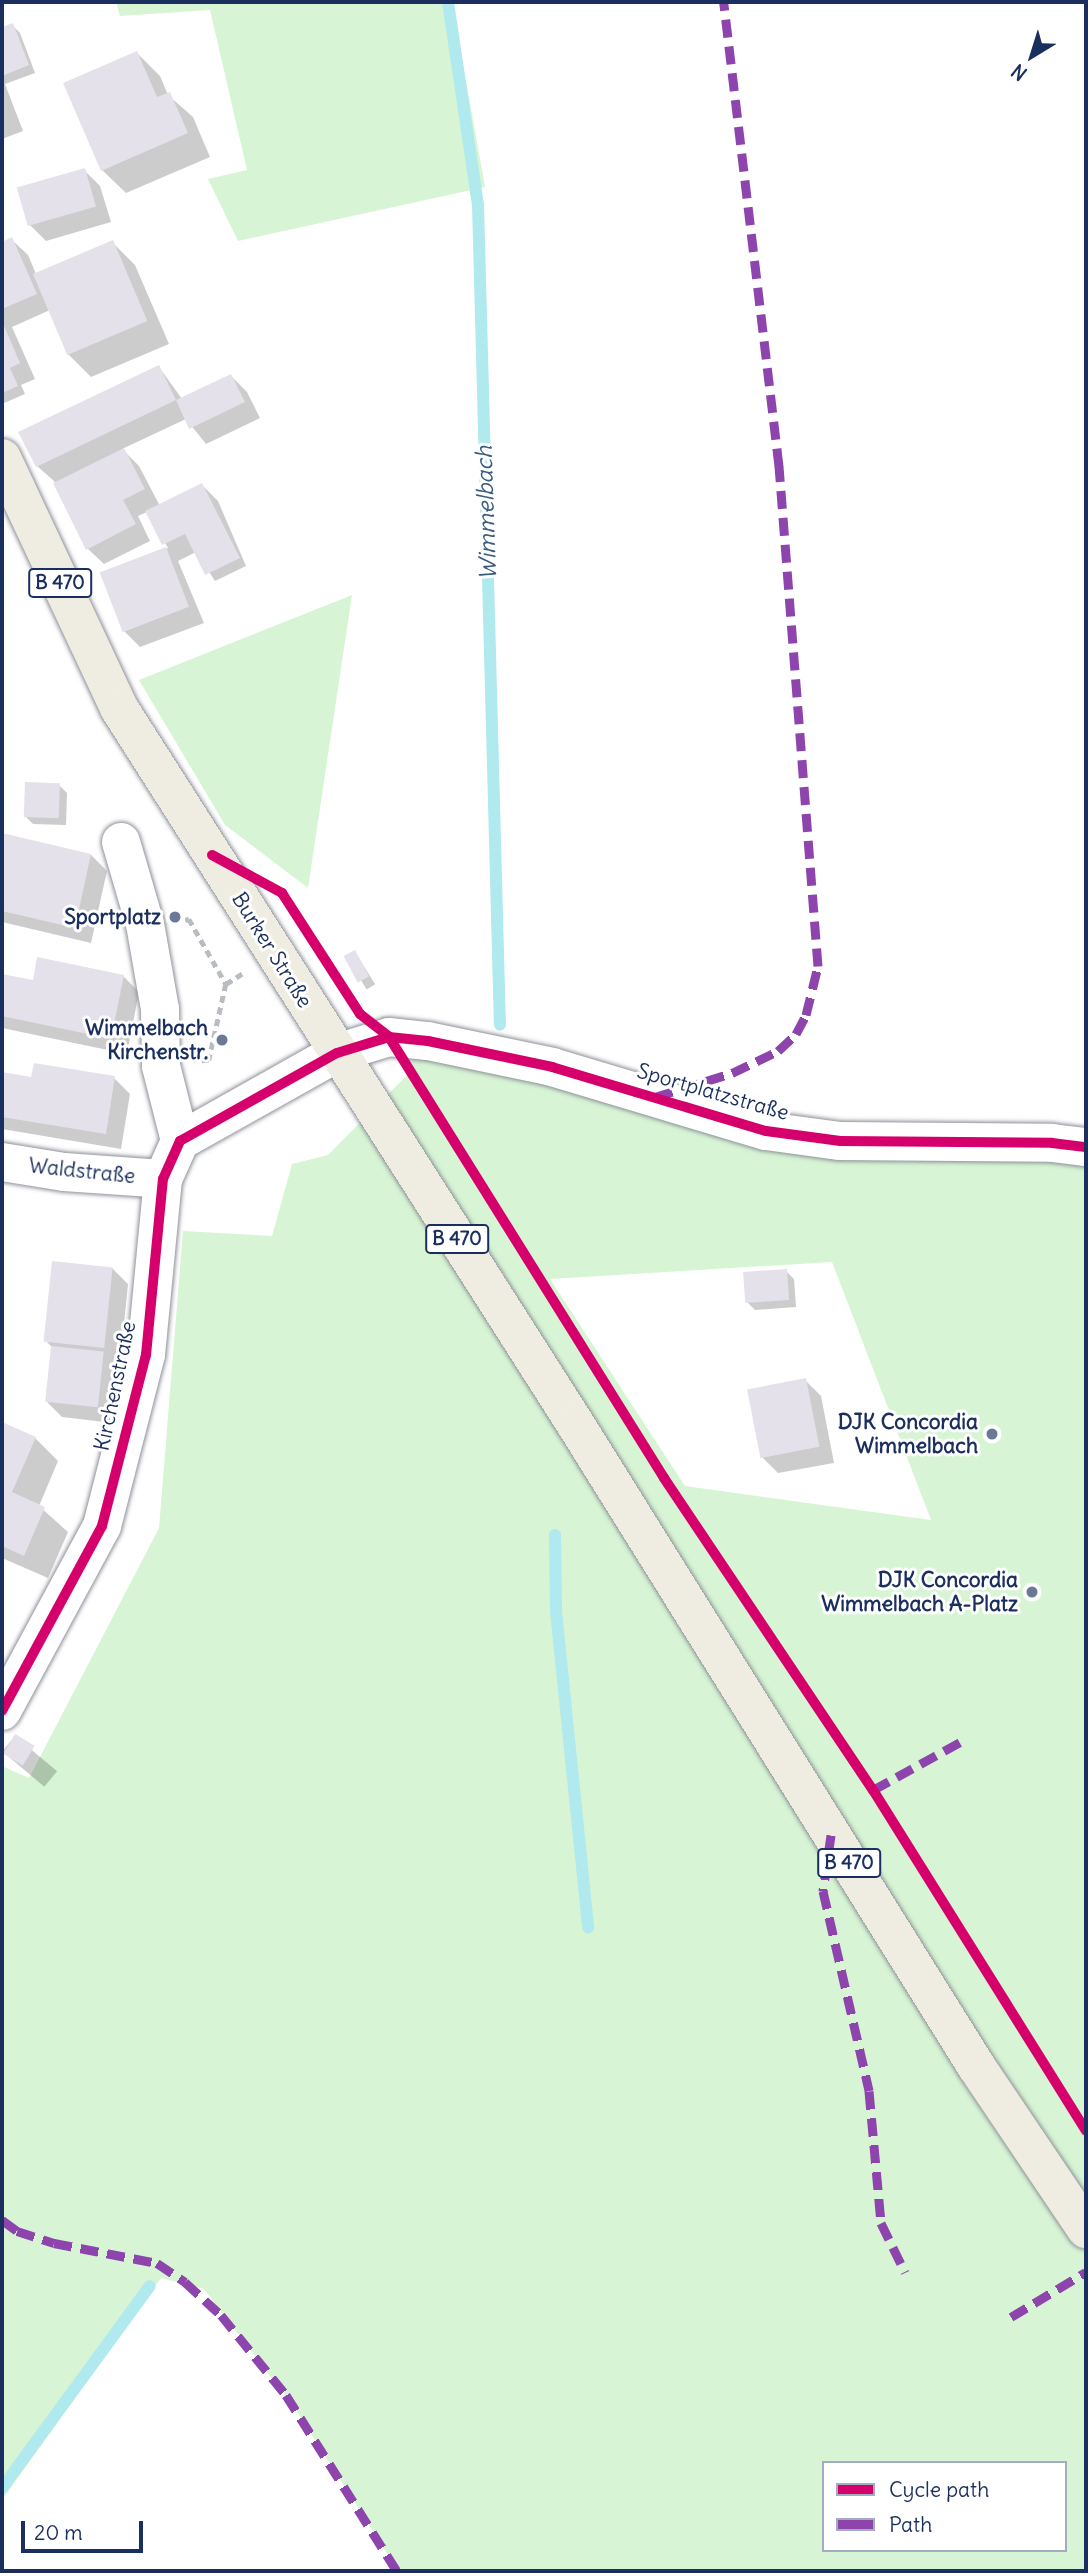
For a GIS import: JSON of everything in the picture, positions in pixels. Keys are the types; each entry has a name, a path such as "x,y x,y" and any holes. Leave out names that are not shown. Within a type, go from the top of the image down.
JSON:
{"main road":[{"name":"Burker Straße","path":"2,457 13,513 119,709 576,1425 962,2043 1086,2229"}],"street":[{"path":"121,842 145,924 160,1009 162,1066 180,1141 337,1053"},
{"name":"Sportplatzstraße","path":"337,1053 389,1037 428,1041 552,1067 766,1131 840,1141 1052,1143 1086,1147"},
{"name":"Kirchenstraße","path":"2,1712 102,1526 146,1355 163,1179 180,1141"},
{"name":"Waldstraße","path":"2,1162 64,1172 163,1179"}],"green space":[{"path":"116,2 452,2 485,187 238,241 208,179 247,170 210,10 120,16"},
{"path":"352,595 308,888 225,825 139,680"},
{"path":"381,1016 556,1049 782,1120 1086,1129 1086,2571 398,2571 298,2413 204,2289 161,2278 2,2500 2,1766 29,1778 159,1528 183,1231 272,1236 292,1164 328,1155 412,1070","holes":["832,1262 931,1520 685,1486 550,1279"]}],"building":[{"path":"13,23 29,65 2,76 2,27"},
{"path":"137,51 157,97 170,92 188,133 101,171 63,83"},
{"path":"85,168 96,206 28,226 17,188"},
{"path":"12,237 37,294 2,309 2,242"},
{"path":"113,240 147,321 67,355 33,274"},
{"path":"2,321 20,363 10,368 18,386 2,393"},
{"path":"159,365 176,400 36,467 18,432"},
{"path":"231,374 245,402 189,429 176,400"},
{"path":"124,448 145,489 123,500 136,524 86,550 53,483"},
{"path":"202,483 240,558 205,575 185,534 162,545 145,511"},
{"path":"166,547 189,607 123,632 100,572"},
{"path":"25,782 60,783 59,818 24,817"},
{"path":"2,833 91,854 75,928 2,911"},
{"path":"355,950 369,976 358,983 344,956"},
{"path":"37,957 124,975 111,1039 2,1016 2,974 33,980"},
{"path":"34,1063 115,1076 106,1134 2,1117 2,1072 31,1077"},
{"path":"52,1261 113,1267 104,1348 44,1342"},
{"path":"787,1269 789,1300 745,1303 743,1272"},
{"path":"51,1346 104,1352 98,1407 45,1402"},
{"path":"806,1378 819,1447 760,1458 747,1389"},
{"path":"2,1422 36,1437 12,1492 45,1507 24,1556 2,1546"},
{"path":"15,1734 35,1746 23,1766 3,1754"}],"waterway":[{"name":"Wimmelbach","path":"448,2 478,204 500,1025"},
{"path":"555,1535 556,1611 588,1927"},
{"path":"2,2488 150,2286"}],"marked path":[{"path":"655,1097 732,1073 778,1051 796,1034 806,1015 818,966 779,466 724,2"},
{"path":"873,1790 964,1740"},
{"path":"831,1835 823,1891 869,2091 881,2223 905,2272"},
{"path":"2,2220 17,2231 54,2243 157,2263 185,2282 221,2315 286,2395 397,2571"},
{"path":"1011,2317 1086,2272"}],"cycle path":[{"path":"212,855 282,893 360,1014 389,1037 664,1478 873,1790 1086,2131"},
{"path":"2,1711 102,1526 146,1355 163,1179 180,1141 337,1053 389,1037 428,1041 552,1067 766,1131 840,1141 1052,1143 1086,1147"}],"place":[{"name":"Sportplatz","path":"175,917"},
{"name":"Wimmelbach Kirchenstr.","path":"222,1040"},
{"name":"DJK Concordia Wimmelbach","path":"992,1434"},
{"name":"DJK Concordia Wimmelbach A-Platz","path":"1032,1592"}]}
